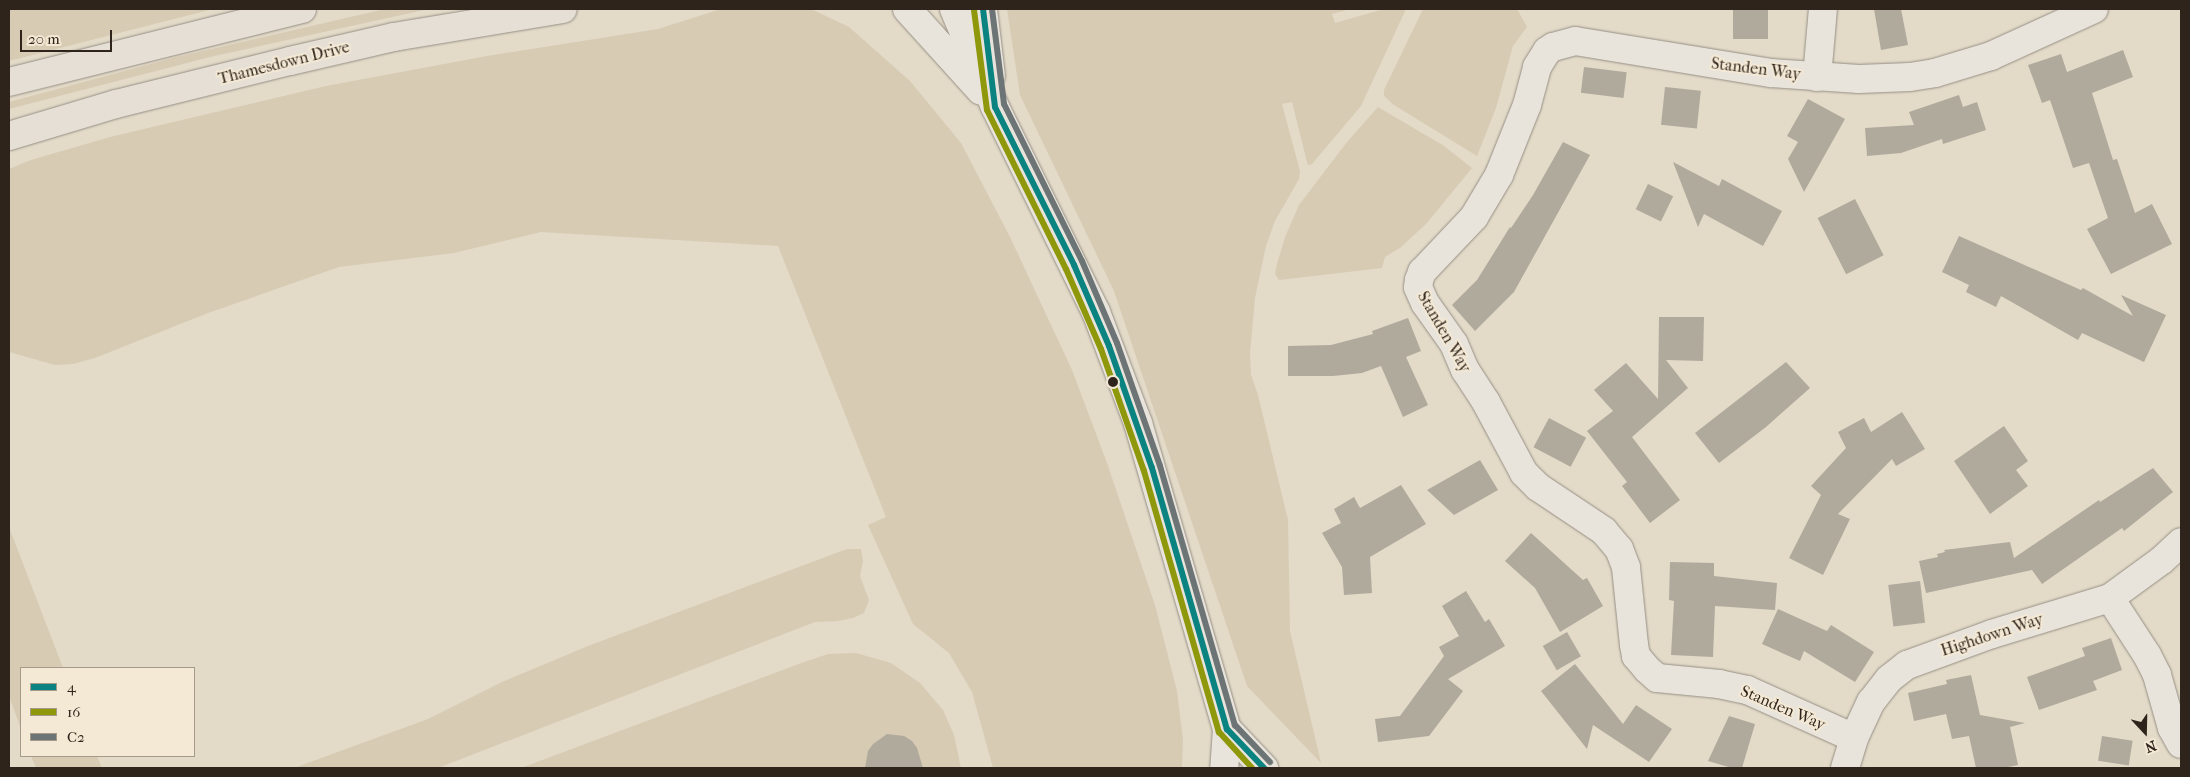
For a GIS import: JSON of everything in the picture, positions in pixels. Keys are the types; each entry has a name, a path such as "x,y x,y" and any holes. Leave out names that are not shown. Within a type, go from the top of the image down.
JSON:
{"main road":[{"path":"9,82 302,9"},
{"name":"Thamesdown Drive","path":"9,136 116,104 356,46 472,23 563,9"}],"street":[{"path":"907,9 995,107"},
{"path":"954,9 995,107 1074,265 1110,346 1152,468 1227,729 1224,768"},
{"path":"983,9 995,107"},
{"name":"Standen Way","path":"1817,77 1823,9"},
{"name":"Standen Way","path":"1854,738 1747,690 1719,684 1657,678 1647,670 1636,656 1626,567 1618,549 1604,531 1538,487 1524,473 1486,402 1466,370 1454,344 1425,303 1418,287 1422,272 1474,217 1499,175 1527,105 1537,67 1547,51 1553,47 1575,41 1593,42 1771,73 1869,79 1935,73 1991,56 2094,9"},
{"name":"Highdown Way","path":"1845,768 1854,738 1871,702 1881,687 1907,665 1992,634 2110,598 2146,572 2181,542"},
{"path":"2110,598 2153,668 2172,728 2181,744"},
{"path":"1227,729 1264,768"}],"shaded area":[{"path":"9,9 213,9 9,61"},
{"path":"385,9 429,9 210,57 9,109 9,102 173,58"},
{"path":"721,9 811,9 849,27 910,81 961,143 1010,237 1072,370 1107,463 1155,605 1177,691 1183,740 1182,768 993,768 972,692 949,653 913,624 868,525 886,517 778,246 541,232 454,253 339,267 208,313 95,358 73,364 55,365 9,352 9,169 31,160 110,137 326,86 487,56 658,29"},
{"path":"1007,9 1350,9 1332,14 1335,23 1384,9 1406,9 1361,106 1312,164 1308,165 1307,162 1292,102 1282,104 1300,171 1299,179 1275,221 1266,246 1255,298 1250,353 1251,375 1258,395 1288,520 1290,631 1321,763 1247,686 1114,291 1020,95"},
{"path":"1423,9 1517,9 1527,27 1513,46 1496,108 1477,156 1394,105 1384,96 1384,90"},
{"path":"1378,107 1444,146 1472,168 1426,224 1401,247 1385,257 1382,268 1279,280 1275,274 1277,264 1285,237 1299,205 1347,142"},
{"path":"9,527 63,667 20,667 20,726 9,696"},
{"path":"847,549 861,549 863,561 860,576 869,600 864,613 853,618 815,622 438,768 294,768 428,719 502,682 588,646"},
{"path":"856,653 891,663 920,683 943,710 954,735 961,768 521,768 804,662 828,654"},
{"path":"31,757 97,757 102,768 36,768"}],"building":[{"path":"1733,9 1768,9 1768,39 1733,39"},
{"path":"1874,9 1901,9 1908,45 1881,50"},
{"path":"2123,50 2133,77 2092,93 2113,160 2117,159 2135,213 2152,204 2172,244 2111,274 2087,229 2108,218 2089,163 2073,168 2050,100 2042,103 2028,65 2061,54 2067,72"},
{"path":"1584,67 1627,72 1624,98 1581,93"},
{"path":"1665,87 1701,91 1697,129 1661,125"},
{"path":"1959,95 1963,107 1977,102 1986,130 1943,144 1942,139 1901,153 1867,156 1865,128 1914,125 1909,112"},
{"path":"1808,99 1845,119 1804,192 1788,159 1798,142 1787,136"},
{"path":"1563,142 1590,155 1514,292 1475,331 1452,305 1477,280 1510,227 1533,195"},
{"path":"1673,162 1719,186 1722,179 1782,211 1763,246 1704,214 1698,227"},
{"path":"1648,184 1673,196 1661,221 1636,209"},
{"path":"1855,199 1884,255 1846,274 1818,218"},
{"path":"1959,236 2081,290 2083,288 2133,316 2121,295 2166,315 2144,362 2082,333 2078,340 2001,296 1996,307 1966,292 1969,285 1942,272"},
{"path":"1659,317 1704,317 1703,361 1666,360 1688,388 1632,437 1680,500 1650,523 1622,486 1627,482 1587,431 1613,411 1594,390 1626,363 1658,399"},
{"path":"1408,318 1421,351 1406,357 1428,405 1403,417 1381,366 1362,373 1333,376 1288,376 1288,346 1331,345 1373,334 1372,331"},
{"path":"1786,362 1810,388 1766,427 1719,463 1695,433"},
{"path":"1902,412 1925,449 1896,466 1892,459 1838,514 1850,519 1823,575 1789,558 1821,495 1811,486 1846,448 1838,432 1864,418 1871,432"},
{"path":"1549,418 1586,438 1571,467 1534,447"},
{"path":"2004,426 2028,461 2016,470 2028,486 1990,514 1954,461"},
{"path":"1480,460 1498,490 1454,515 1427,490"},
{"path":"2153,468 2173,492 2124,531 2122,528 2042,584 2032,570 1926,593 1919,561 1938,557 1937,554 1945,552 1944,550 2010,542 2014,558 2099,500 2100,502"},
{"path":"1401,485 1426,524 1370,557 1372,593 1344,595 1342,567 1322,533 1341,523 1334,509 1354,497 1360,508"},
{"path":"1531,533 1583,580 1587,578 1603,606 1560,632 1535,588 1505,561"},
{"path":"1670,562 1714,563 1714,576 1777,583 1775,610 1715,606 1713,657 1671,655 1674,601 1669,600"},
{"path":"1920,581 1925,623 1893,627 1888,585"},
{"path":"1466,591 1485,622 1489,619 1505,646 1448,679 1463,691 1429,736 1378,742 1375,719 1400,716 1444,656 1439,647 1459,636 1442,606"},
{"path":"1778,609 1827,631 1831,625 1874,652 1855,682 1804,651 1800,661 1762,644"},
{"path":"1567,632 1581,656 1557,670 1543,646"},
{"path":"2111,638 2122,670 2093,681 2097,690 2039,710 2027,677 2085,656 2082,648"},
{"path":"1575,664 1623,724 1636,705 1672,729 1649,762 1593,725 1587,749 1541,691"},
{"path":"1971,675 1980,715 2025,723 2010,727 2018,765 2003,768 1976,768 1969,736 1952,739 1946,714 1914,721 1908,693 1947,684 1946,680"},
{"path":"1729,716 1755,724 1742,768 1732,768 1708,761"},
{"path":"887,734 904,736 912,741 917,748 923,768 865,768 868,751 873,744"},
{"path":"2102,736 2133,741 2129,766 2098,761"}],"transit line":[{"name":"4","path":"983,9 995,107 1074,265 1109,346 1152,468 1227,729 1264,768"},
{"name":"C2","path":"992,9 1004,104 1082,261 1117,343 1160,466 1235,725 1270,762"},
{"name":"16","path":"974,10 987,110 1066,269 1101,349 1144,471 1219,732 1252,768"}]}
